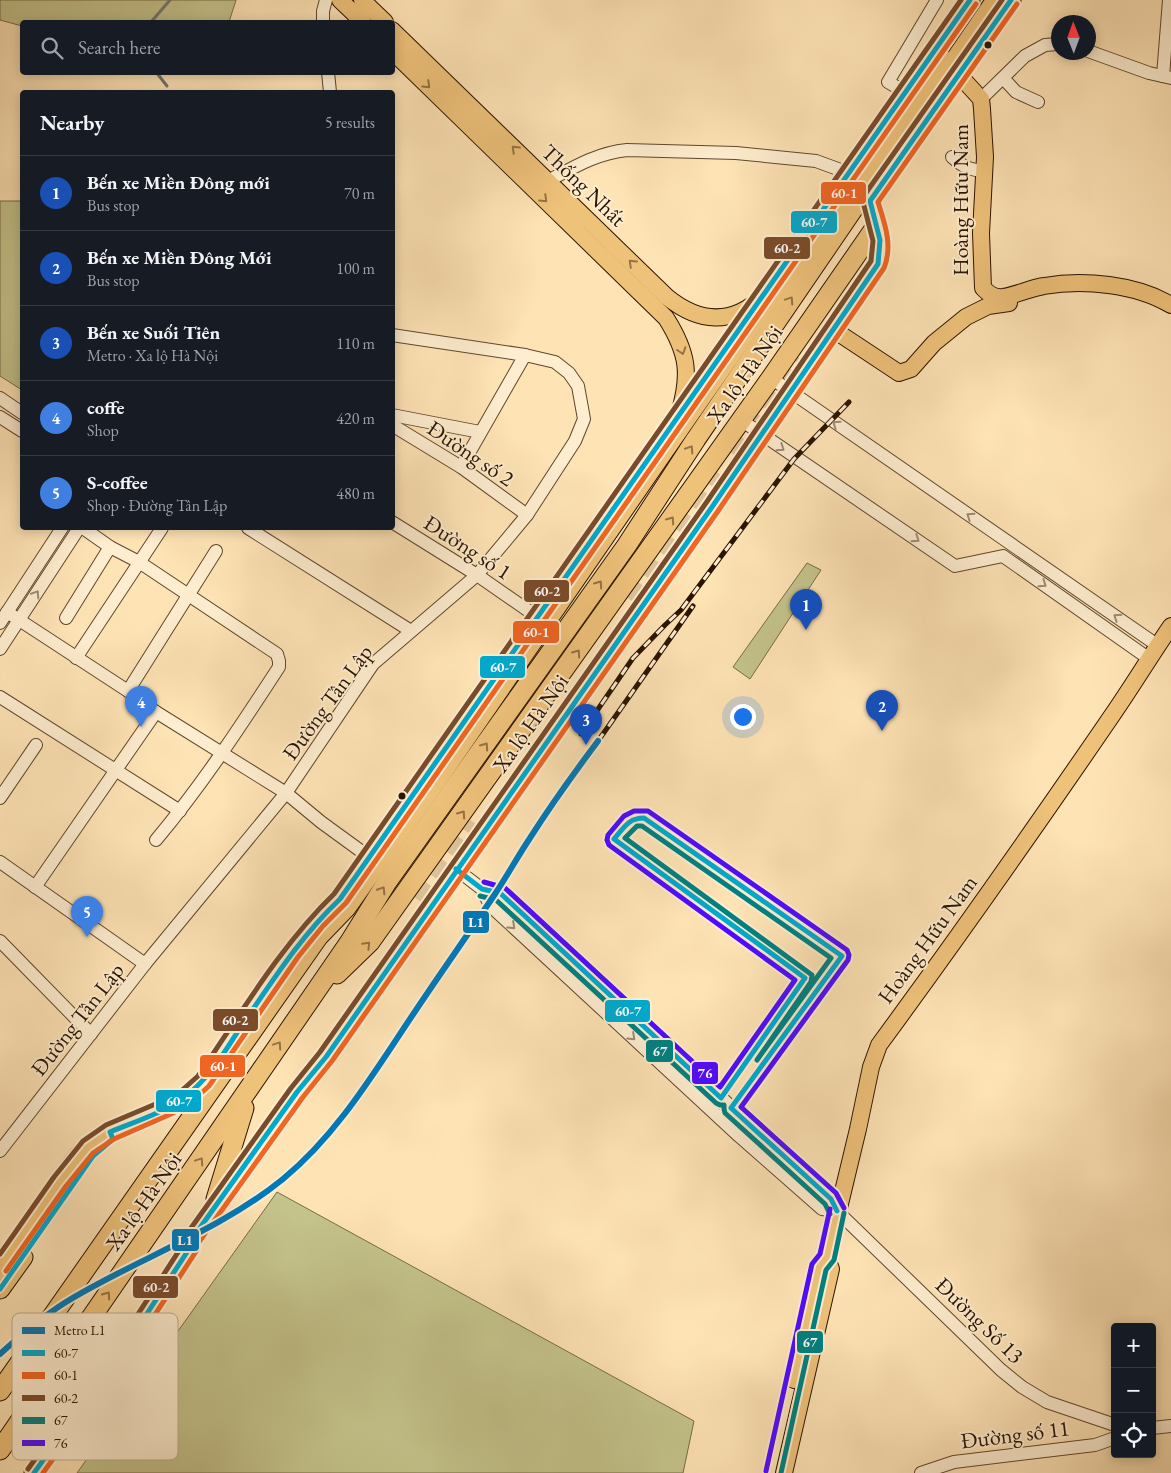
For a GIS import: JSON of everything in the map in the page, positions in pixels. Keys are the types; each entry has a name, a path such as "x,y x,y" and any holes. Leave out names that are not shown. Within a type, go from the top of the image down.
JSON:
{"highway":[{"name":"Xa lộ Hà Nội","path":"94,1313 349,943 387,882 627,545 860,185 909,94 970,0"},
{"name":"Xa lộ Hà Nội","path":"909,94 980,0"},
{"name":"Xa lộ Hà Nội","path":"983,30 996,0"},
{"name":"Xa lộ Hà Nội","path":"624,501 679,414 860,185 954,71 983,30 1011,0"},
{"name":"Xa lộ Hà Nội","path":"137,1313 183,1241 192,1239 297,1092 326,1057 834,330 878,264 882,255 879,234 860,185"},
{"name":"Xa lộ Hà Nội","path":"54,1313 318,937 346,908 441,774 542,620 721,362 763,296 860,185"},
{"name":"Xa lộ Hà Nội","path":"306,1003 370,942 771,378 879,234"},
{"path":"801,359 879,234"},
{"path":"721,475 734,455"},
{"path":"476,824 632,601"},
{"name":"Xa lộ Hà Nội","path":"0,1289 93,1156 111,1136 184,1098 204,1081 292,953 317,920 340,899 542,620"},
{"path":"418,840 456,869"},
{"path":"297,1092 316,1054 421,902"},
{"path":"213,1210 230,1148 251,1085"},
{"name":"Xa lộ Hà Nội","path":"0,1267 80,1155 95,1141 183,1108 210,1089"},
{"name":"Xa lộ Hà Nội","path":"0,1391 12,1374"},
{"name":"Xa lộ Hà Nội","path":"0,1450 12,1433"},
{"name":"Xa lộ Hà Nội","path":"22,1473 32,1460"},
{"name":"Xa lộ Hà Nội","path":"34,1473 42,1460"}],"main road":[{"path":"340,0 361,20"},
{"path":"362,0 383,20"},
{"name":"Thống Nhất","path":"395,33 548,181 662,303 666,318 678,337 685,359 686,393 679,414"},
{"name":"Thống Nhất","path":"395,54 662,303 715,318 741,312 763,296"},
{"name":"Hoàng Hữu Nam","path":"954,71 981,99 984,171 983,288 991,295 1002,297 1043,286 1095,283 1146,294 1171,305"},
{"name":"Hoàng Hữu Nam","path":"834,330 899,373 911,369 934,342 966,316 988,306 1005,304 1045,293 1069,290 1095,290 1120,294 1165,309 1171,313"},
{"name":"Hoàng Hữu Nam","path":"784,1473 831,1269 827,1258 837,1212 871,1067 879,1045 1024,843 1159,647 1171,626"},
{"name":"Hoàng Hữu Nam","path":"1137,679 1155,663 1159,647"},
{"name":"Hoàng Hữu Nam","path":"773,1473 819,1266 827,1258"}],"street":[{"path":"323,20 326,0"},
{"path":"909,94 888,82 937,0"},
{"path":"1096,54 1149,73 1167,77 1169,0"},
{"path":"981,99 1025,56 1044,45 1051,44"},
{"path":"328,75 330,90"},
{"path":"1003,78 1016,92 1038,102"},
{"path":"548,181 593,157 612,151 627,150 736,153 816,161 860,185"},
{"path":"952,157 969,170 984,171"},
{"name":"Đường Tân Lập","path":"0,1151 145,964 286,793 373,664 477,575 527,516 575,441 584,418 578,386 569,373 555,362 525,355 395,335"},
{"path":"461,467 525,355"},
{"path":"771,378 1159,647"},
{"path":"0,398 20,412"},
{"path":"395,416 480,432"},
{"path":"0,417 20,430"},
{"path":"741,420 955,566 1003,556 1159,647"},
{"name":"Đường số 2","path":"395,426 461,467 527,516"},
{"name":"Đường số 1","path":"395,524 477,575 542,620"},
{"path":"0,623 61,530"},
{"path":"0,649 78,530"},
{"path":"87,530 110,547 139,562 277,654 280,661 279,667 223,753 180,812 156,840"},
{"path":"76,658 161,530"},
{"path":"251,530 410,631"},
{"path":"66,618 110,547"},
{"path":"128,691 216,552"},
{"path":"7,612 128,691 156,712 286,793 321,822 369,857"},
{"path":"0,697 180,812"},
{"path":"35,887 156,712"},
{"path":"0,798 36,745"},
{"path":"0,862 145,964"},
{"name":"Đường Số 13","path":"456,869 482,889 500,894 831,1199 837,1212 982,1351 1022,1386 1047,1402 1111,1424"},
{"name":"Đường Số 13","path":"482,889 490,906 591,999 822,1209 837,1212"},
{"path":"0,941 91,1034"},
{"path":"591,999 601,987"},
{"path":"1156,1428 1171,1426"},
{"name":"Đường số 11","path":"921,1473 954,1462 1095,1444 1111,1439"}],"shaded area":[{"path":"0,0 236,0 230,20 20,20 20,25 0,20"},
{"path":"0,201 20,201 20,389 0,376"},
{"path":"807,563 821,570 750,679 733,667"},
{"path":"277,1192 694,1421 683,1473 77,1473 86,1460 178,1460 178,1331"}],"waterway":[{"path":"153,20 170,0"},
{"path":"158,75 167,86"}],"tunnel":[{"path":"734,455 801,359"},
{"path":"632,601 721,475"},
{"path":"421,902 476,824"}],"railway":[{"path":"581,734 633,658 681,610 794,459 849,402"},
{"path":"598,741 693,606"}],"metro line":[{"name":"L1","path":"50,1313 66,1302 120,1272 232,1215 283,1179 303,1161 356,1099 495,894 546,813 598,741"},
{"name":"L1","path":"0,1354 12,1344"}],"transit line":[{"name":"60-2","path":"0,1254 54,1177 83,1141 106,1125 180,1092 198,1076 296,935 334,894 961,0"},
{"name":"60-7","path":"0,1289 93,1156 113,1139 110,1132 150,1116 178,1102 194,1089 216,1065 287,961 312,929 340,899 970,0"},
{"name":"60-2","path":"139,1313 184,1243 186,1235 291,1088 320,1052 706,503 871,261 873,241 863,197 1002,0"},
{"name":"60-7","path":"147,1313 191,1246 192,1239 297,1092 326,1057 712,507 878,264 880,240 870,201 1011,0"},
{"name":"60-1","path":"6,1271 66,1186 93,1153 114,1139 188,1105 209,1086 298,957 323,926 346,903 976,4"},
{"name":"60-1","path":"156,1313 197,1250 199,1242 303,1097 332,1061 718,511 884,268 887,260 888,243 878,202 1017,4"},
{"name":"76","path":"484,882 505,888 720,1087 795,980 609,845 608,835 624,816 634,811 648,811 847,950 848,960 741,1107 836,1193 844,1208"},
{"name":"60-7","path":"456,869 482,889 500,893 721,1098 805,978 614,839 630,822 644,818 842,956 731,1108 831,1199 837,1211"},
{"name":"67","path":"637,826 642,826 831,958 757,1060 811,982 812,975 625,838 637,826"},
{"name":"67","path":"480,896 496,900 716,1103 724,1105 725,1113 825,1204 830,1214"},
{"name":"76","path":"766,1471 812,1264 820,1254 830,1209"},
{"name":"67","path":"781,1473 826,1270 834,1260 844,1213"},
{"name":"60-2","path":"28,1469 34,1460"},
{"name":"60-7","path":"34,1473 43,1460"},
{"name":"60-1","path":"43,1473 52,1460"}],"place":[{"name":"Bến xe Miền Đông mới","path":"806,630"},
{"name":"coffe","path":"141,727"},
{"name":"Bến xe Miền Đông Mới","path":"882,731"},
{"name":"Bến xe Suối Tiên","path":"586,745"},
{"name":"S-coffee","path":"87,937"}]}
